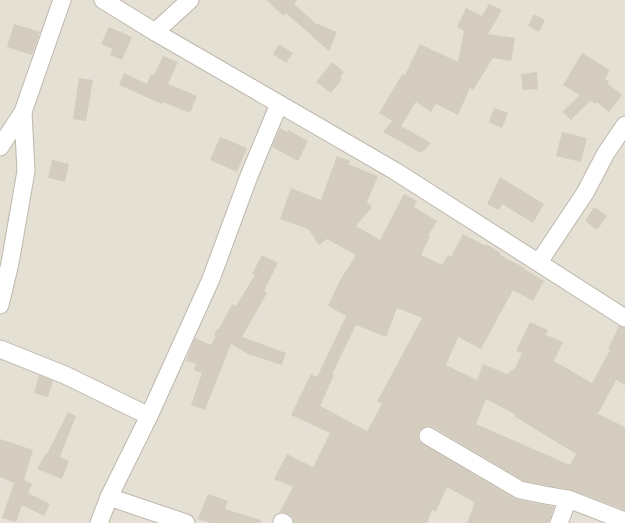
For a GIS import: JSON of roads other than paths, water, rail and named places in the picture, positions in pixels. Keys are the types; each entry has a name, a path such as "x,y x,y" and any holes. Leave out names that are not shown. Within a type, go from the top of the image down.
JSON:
{"street":[{"path":"0,147 23,112 62,0"},
{"path":"104,0 155,32 396,170 625,318"},
{"path":"155,32 190,0"},
{"path":"99,523 109,497 149,416 211,280 248,176 279,104"},
{"path":"0,305 10,263 26,171 23,112"},
{"path":"538,262 585,193 606,152 625,125"},
{"path":"0,349 65,376 149,416"},
{"path":"428,436 520,490 568,498 625,521"},
{"path":"109,497 186,523"},
{"path":"559,523 568,498"}]}
